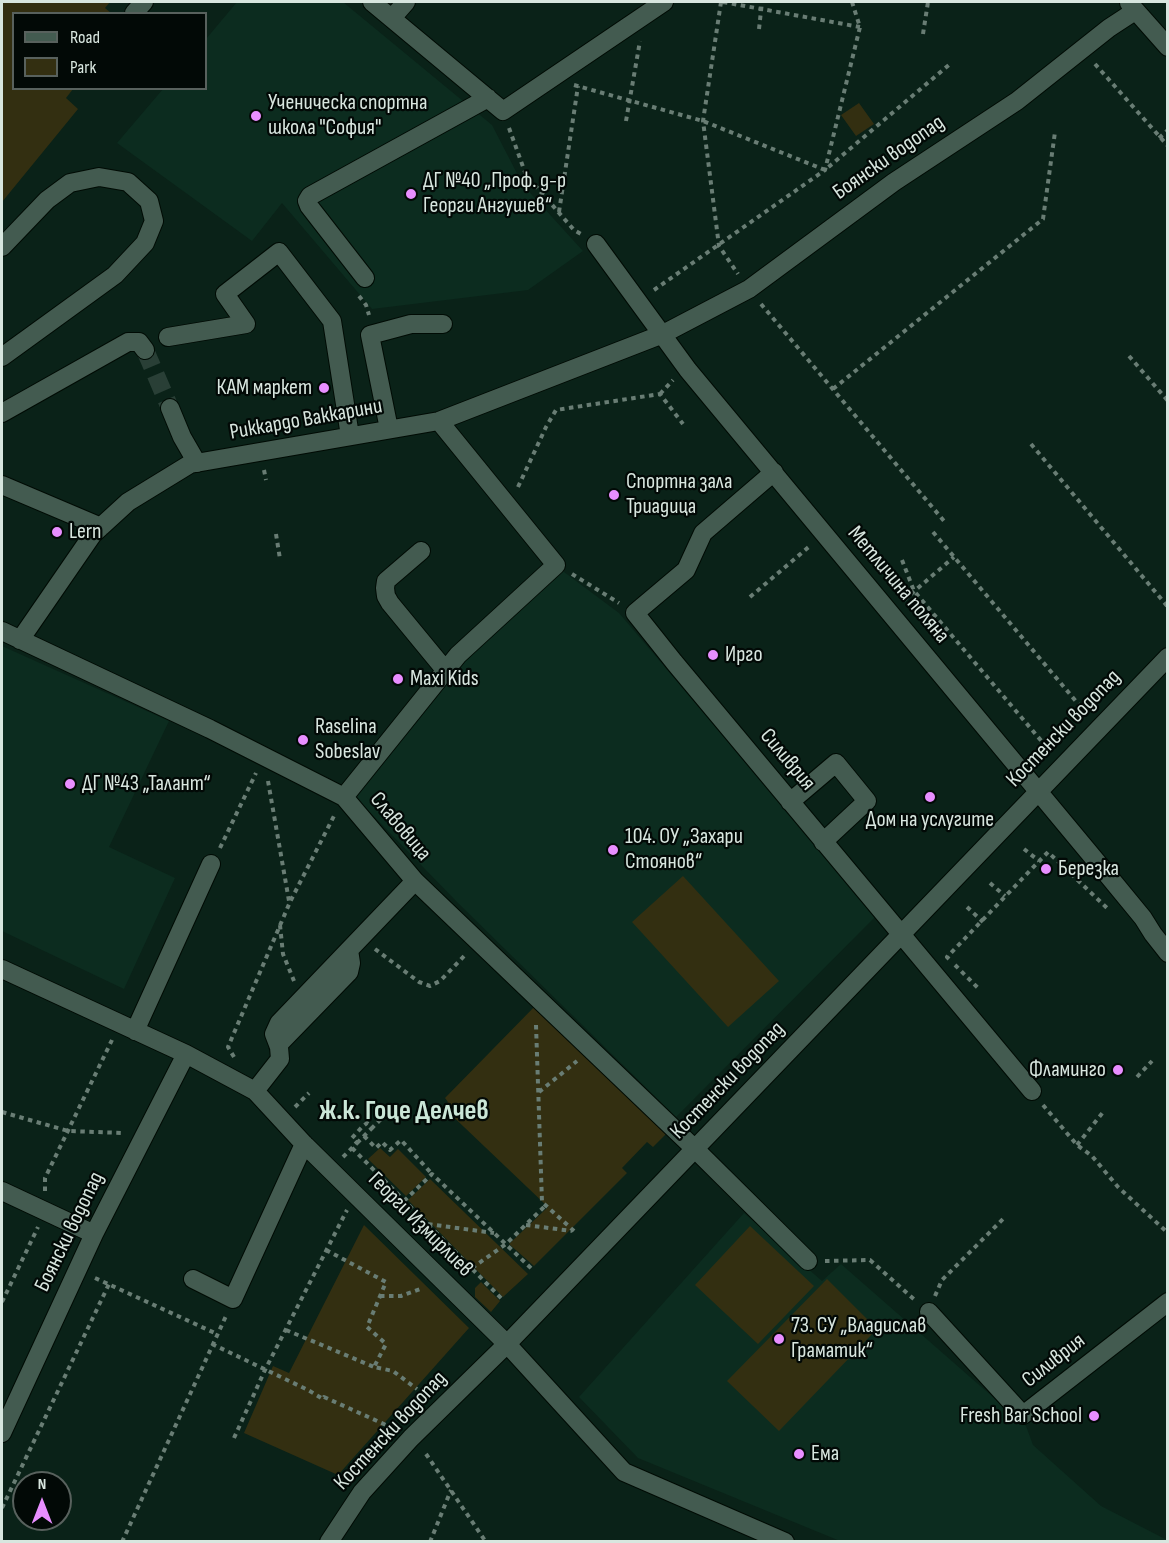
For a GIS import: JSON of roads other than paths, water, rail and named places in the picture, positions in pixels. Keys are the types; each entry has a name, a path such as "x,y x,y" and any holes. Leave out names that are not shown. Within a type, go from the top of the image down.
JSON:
{"street":[{"path":"372,2 503,111 664,2"},
{"path":"392,18 406,2"},
{"path":"1131,6 1167,47"},
{"name":"Боянски водопад","path":"663,334 749,289 894,182 1017,101 1109,28 1131,6"},
{"path":"361,284 309,206 307,201 310,196 488,98"},
{"path":"2,246 47,200 70,183 99,177 128,182 149,201 154,221 145,243 115,275 2,357"},
{"name":"Метличина поляна","path":"596,244 688,370 1136,909 1160,931 1167,953"},
{"path":"168,337 246,324 225,294 279,252 332,321 350,436"},
{"path":"389,429 370,335 411,324 443,324"},
{"name":"Риккардо Ваккарини","path":"20,640 93,534 128,502 190,464 439,421 663,334"},
{"path":"2,413 128,342 138,342 145,350"},
{"path":"170,408 182,437 197,463"},
{"path":"344,797 458,655 556,565 439,421"},
{"name":"Силиврия","path":"774,472 703,533 686,570 635,613 1032,1091"},
{"path":"2,485 101,526"},
{"path":"421,551 387,581 386,596 446,671"},
{"name":"Славовица","path":"2,631 210,729 344,797 415,881 695,1149 808,1261"},
{"name":"Костенски водопад","path":"329,1542 362,1492 411,1437 507,1344 1167,657"},
{"path":"790,802 836,763 867,801 823,842"},
{"path":"127,1027 212,864"},
{"path":"255,1091 280,1059 274,1034 275,1028 415,881"},
{"path":"278,1045 349,972 355,944"},
{"name":"Георги Измирлиев","path":"2,969 186,1054 255,1091 304,1144 507,1344 624,1472 784,1542"},
{"name":"Боянски водопад","path":"2,1433 6,1411 186,1054"},
{"path":"193,1279 233,1299 304,1144"},
{"path":"2,1191 94,1234"},
{"name":"Силиврия","path":"929,1312 1023,1416 1167,1302"}],"tunnel":[{"path":"145,350 170,408"}],"place":[{"name":"Ученическа спортна школа \"София\"","path":"256,116"},
{"name":"ДГ №40 „Проф. д-р Георги Ангушев“","path":"411,194"},
{"name":"КАМ маркет","path":"324,388"},
{"name":"Спортна зала Триадица","path":"614,495"},
{"name":"Lern","path":"57,532"},
{"name":"Ирго","path":"713,655"},
{"name":"Maxi Kids","path":"398,679"},
{"name":"Raselina Sobeslav","path":"303,740"},
{"name":"ДГ №43 „Талант“","path":"70,784"},
{"name":"Дом на услугите","path":"930,797"},
{"name":"104. ОУ „Захари Стоянов“","path":"613,850"},
{"name":"Березка","path":"1046,869"},
{"name":"Фламинго","path":"1118,1070"},
{"name":"73. СУ „Владислав Граматик“","path":"779,1339"},
{"name":"Fresh Bar School","path":"1094,1416"},
{"name":"Ема","path":"799,1454"}],"district":[{"name":"ж.к. Гоце Делчев","path":"404,1112"}]}
